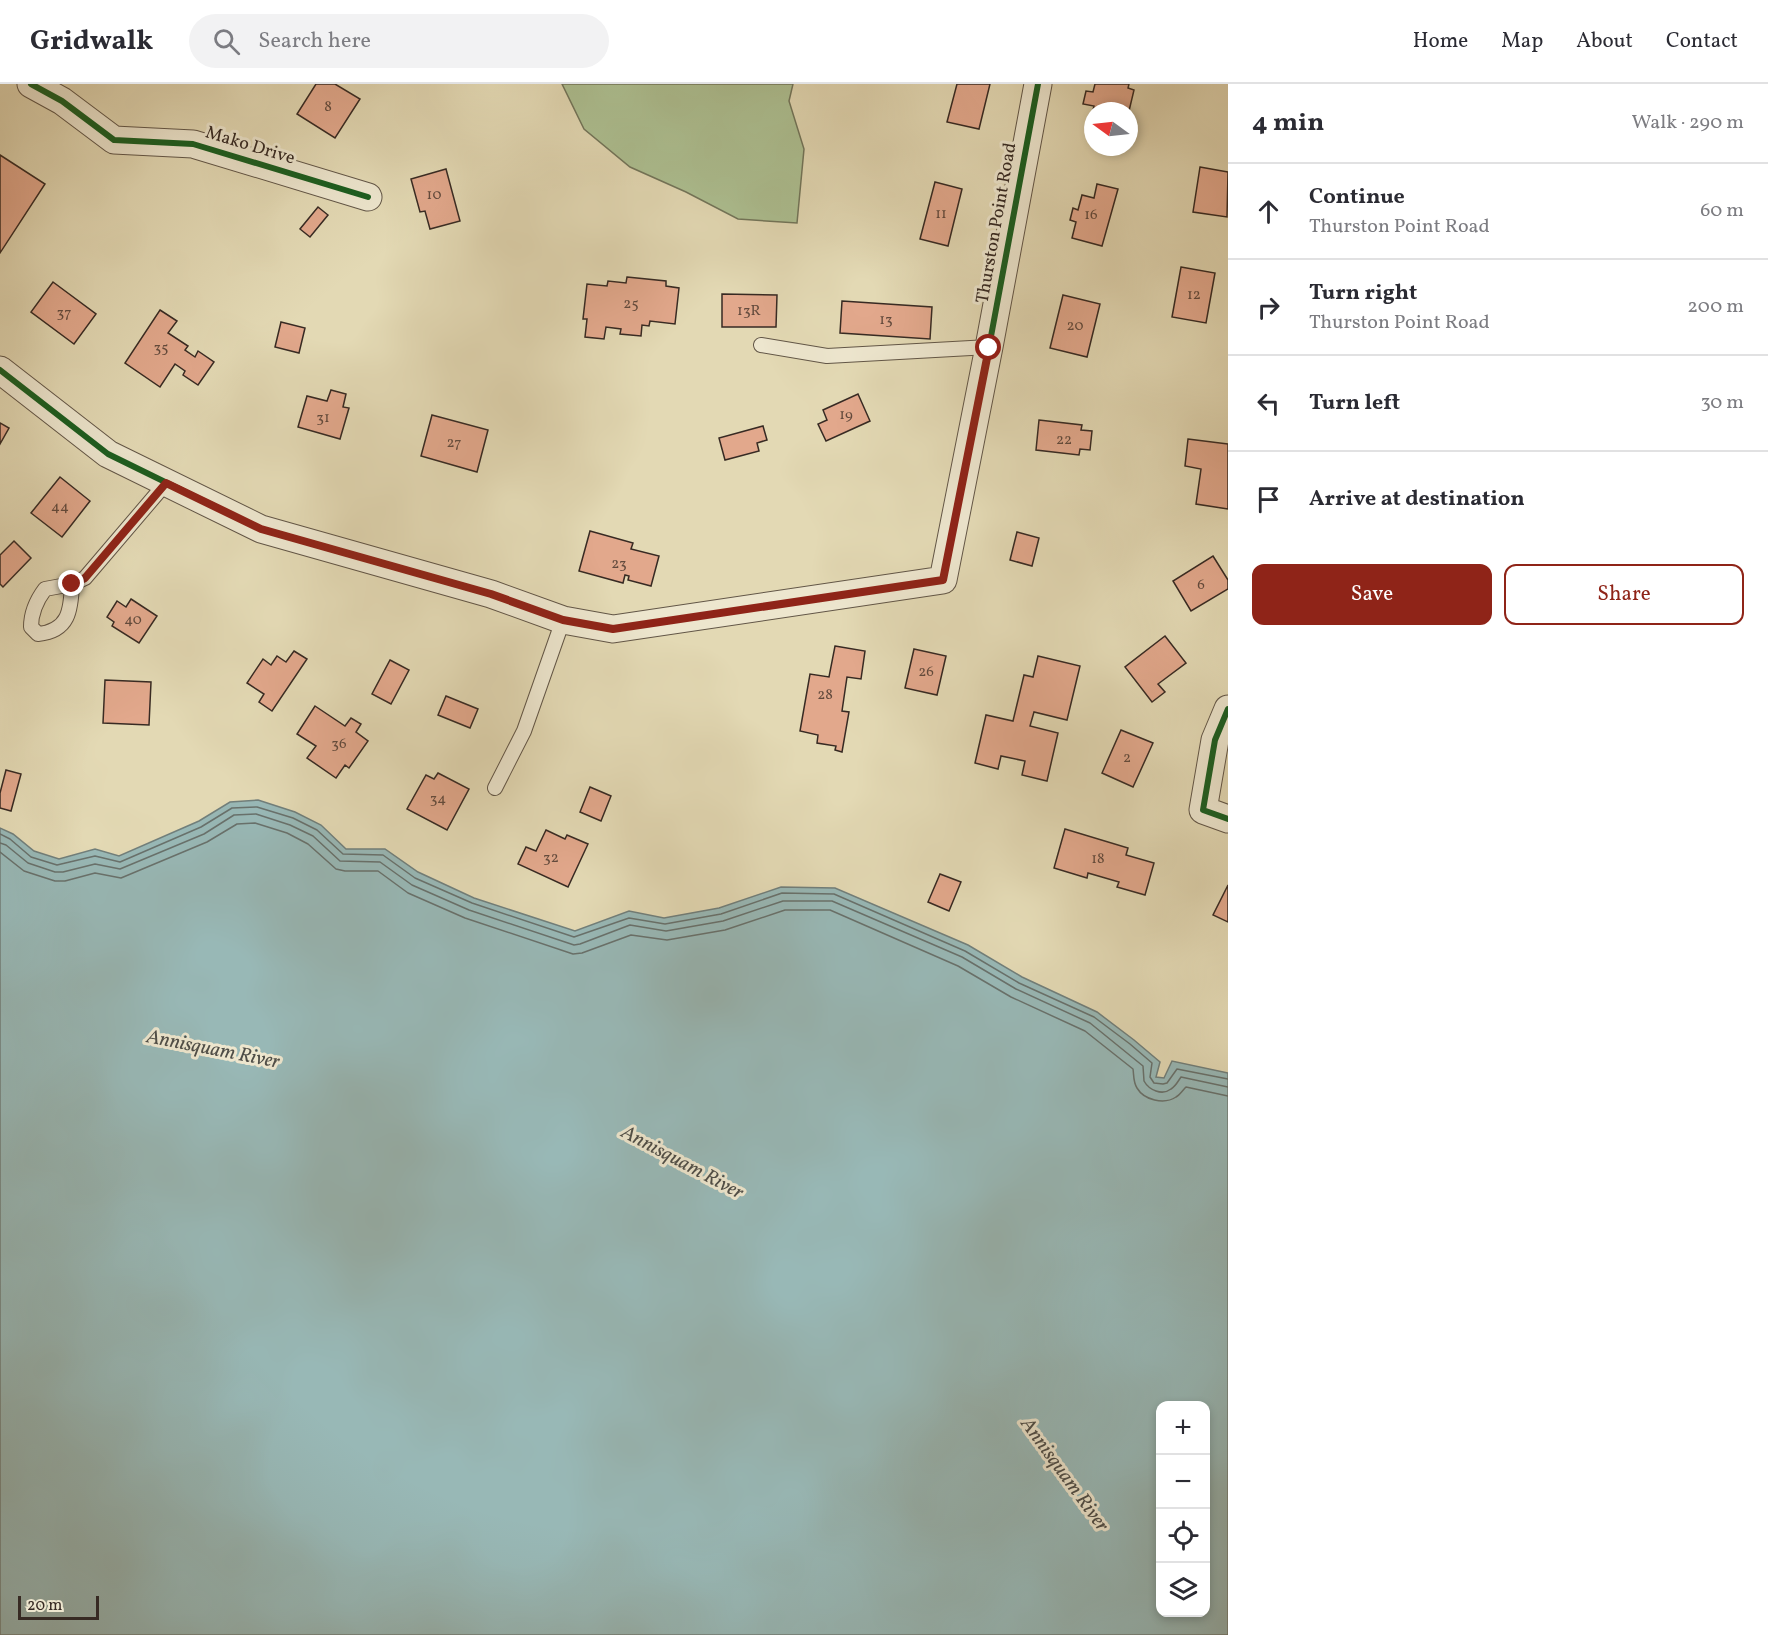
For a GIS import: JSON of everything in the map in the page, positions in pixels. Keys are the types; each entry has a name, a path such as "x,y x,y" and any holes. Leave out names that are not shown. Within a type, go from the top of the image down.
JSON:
{"street":[{"name":"Mako Drive","path":"31,84 62,101 114,140 193,144 368,197"},
{"name":"Thurston Point Road","path":"0,370 108,454 261,529 491,594 563,620 613,629 943,580 1038,84"},
{"path":"1216,814 1215,740 1228,708"}],"lane":[{"path":"761,345 826,356 989,348"},
{"path":"72,584 85,578 166,483"},
{"path":"495,788 524,730 563,620"}],"green space":[{"path":"562,84 793,84 789,101 804,149 797,223 738,219 630,167 584,129"}],"water":[{"name":"Annisquam River","path":"258,800 295,812 321,825 346,849 385,849 418,872 474,898 575,931 629,911 664,918 719,908 781,887 835,888 968,945 1022,977 1097,1012 1160,1062 1156,1077 1164,1078 1172,1061 1228,1073 1228,1635 0,1635 0,828 13,834 34,851 59,859 95,849 119,856 199,821 230,802"}],"building":[{"path":"316,84 335,84 360,99 335,138 297,114"},
{"path":"957,84 990,84 979,129 947,122"},
{"path":"1095,84 1129,84 1128,88 1134,90 1131,102 1084,102 1083,104 1086,91 1093,92"},
{"path":"0,155 45,184 0,253"},
{"path":"1200,167 1228,172 1227,217 1193,212"},
{"path":"446,169 460,221 430,229 425,211 420,212 411,179"},
{"path":"935,182 962,189 948,246 920,239"},
{"path":"1097,184 1118,189 1102,246 1072,238 1076,222 1070,220 1073,208 1078,210 1082,195 1094,198"},
{"path":"318,207 328,215 310,237 300,229"},
{"path":"1181,267 1215,273 1206,323 1172,317"},
{"path":"627,277 666,281 666,286 679,288 675,324 650,321 649,326 642,325 641,336 620,334 621,329 606,327 604,339 585,337 587,319 583,319 587,284 607,286 608,281 626,283"},
{"path":"53,282 96,314 74,344 31,312"},
{"path":"722,294 777,295 776,327 722,327"},
{"path":"1063,295 1100,304 1087,357 1050,348"},
{"path":"842,301 932,307 930,339 840,333"},
{"path":"160,310 177,321 168,333 188,346 185,350 195,357 198,351 214,362 198,385 183,375 185,371 175,364 160,387 125,363"},
{"path":"281,322 305,328 299,353 275,347"},
{"path":"331,390 346,394 343,407 349,408 340,439 298,427 307,396 327,401"},
{"path":"858,394 870,421 826,441 818,424 827,420 823,410"},
{"path":"432,415 488,430 477,472 421,456"},
{"path":"1039,420 1082,425 1081,430 1092,431 1090,450 1080,449 1079,455 1036,450"},
{"path":"0,423 9,428 0,444"},
{"path":"763,426 767,440 757,443 759,451 725,460 719,438"},
{"path":"1188,439 1228,444 1228,509 1196,504 1201,469 1185,466"},
{"path":"60,477 90,501 62,537 31,513"},
{"path":"590,531 633,543 631,549 659,556 651,586 628,580 629,576 625,575 623,583 579,571"},
{"path":"1017,532 1039,538 1032,566 1010,560"},
{"path":"14,541 31,558 3,587 0,584 0,555"},
{"path":"1213,556 1228,580 1228,589 1191,611 1173,581"},
{"path":"131,599 157,616 139,643 112,626 114,622 107,617 117,601 126,607"},
{"path":"1165,636 1186,663 1158,684 1165,692 1152,702 1125,667"},
{"path":"835,646 865,651 861,679 847,677 842,711 849,712 842,752 835,750 836,746 817,743 818,735 800,731 810,674 829,677"},
{"path":"914,649 946,656 937,695 905,688"},
{"path":"294,651 307,659 272,711 259,702 264,694 247,683 263,659 271,665 277,656 286,662"},
{"path":"1038,656 1080,666 1067,720 1034,712 1030,726 1058,733 1047,781 1022,775 1025,761 1001,756 998,769 975,763 986,715 1013,721 1024,675 1033,677"},
{"path":"390,660 409,670 391,704 372,694"},
{"path":"105,680 151,682 149,725 103,723"},
{"path":"446,696 478,709 470,728 438,715"},
{"path":"315,706 345,726 351,718 361,724 356,732 368,741 349,768 345,765 336,778 307,758 316,746 297,734"},
{"path":"1121,730 1153,743 1133,787 1102,773"},
{"path":"6,770 21,774 11,811 0,808 0,793"},
{"path":"438,773 469,789 447,830 407,809 426,775 434,779"},
{"path":"590,787 611,796 601,821 580,812"},
{"path":"1065,829 1128,848 1126,855 1154,863 1145,895 1117,887 1119,882 1088,873 1087,878 1054,868"},
{"path":"546,830 565,839 567,835 588,844 568,887 518,864 526,847 536,851"},
{"path":"940,874 961,882 949,911 928,902"},
{"path":"1228,885 1228,922 1213,915"}],"cycle path":[{"path":"31,84 62,101 114,140 193,144 368,197"},
{"path":"0,370 108,454 261,529 491,594 563,620 613,629 943,580 1038,84"},
{"path":"1228,709 1215,740 1203,810 1228,819"}],"route":[{"path":"72,584 85,578 166,483 261,529 491,594 563,620 613,629 943,580 989,348"}]}
